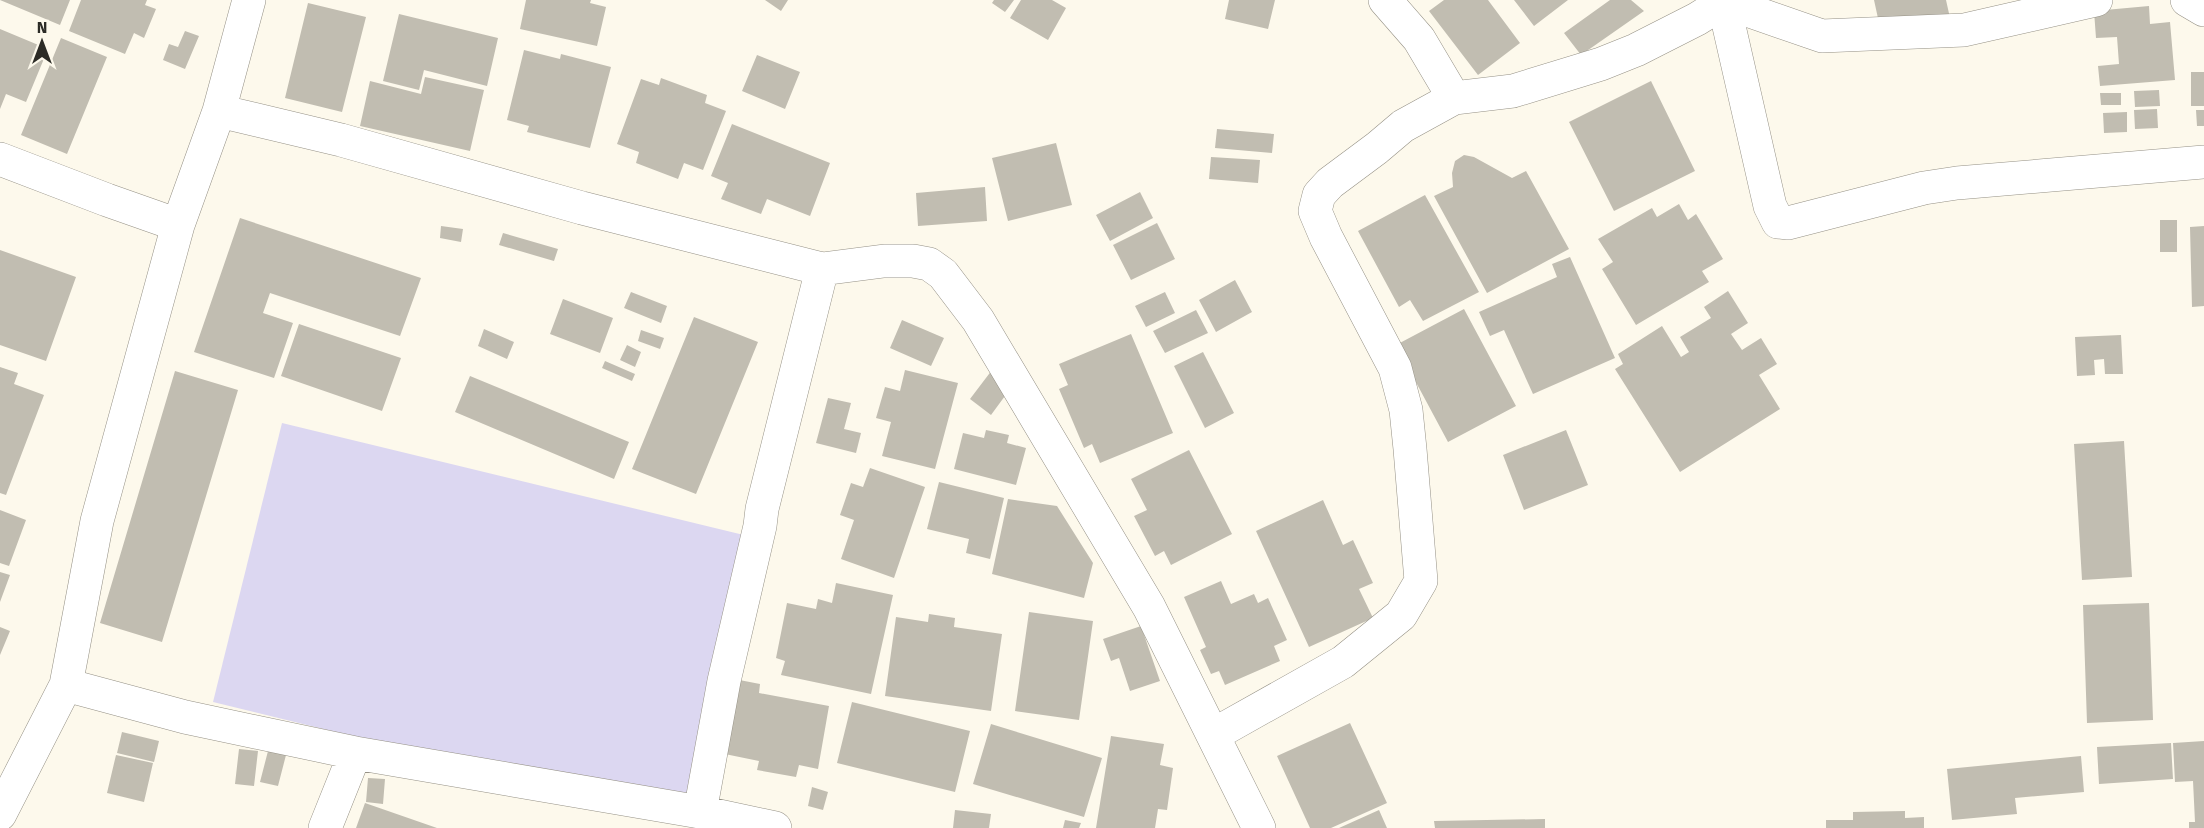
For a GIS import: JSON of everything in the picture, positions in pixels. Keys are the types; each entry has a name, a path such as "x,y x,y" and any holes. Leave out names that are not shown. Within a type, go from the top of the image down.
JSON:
{"street":[{"path":"0,814 66,685 97,521 178,225 219,111 249,0"},
{"path":"1385,0 1419,39 1454,98"},
{"path":"1724,1 1822,36 1964,30 2096,0"},
{"path":"2187,0 2204,10"},
{"path":"1213,735 1343,662 1401,615 1421,581 1406,410 1395,368 1326,237 1315,211 1320,195 1330,183 1402,126 1454,98 1513,91 1601,64 1636,50 1697,19 1724,1"},
{"path":"1724,1 1770,206 1778,222 1788,224 1914,191 1957,183 2204,162"},
{"path":"219,111 341,140 582,208 822,269 884,261 913,261 929,264 943,274 978,320 1144,597 1259,828"},
{"path":"0,159 178,225"},
{"path":"700,812 724,681 762,509 822,269"},
{"path":"66,685 185,717 355,753 700,812 775,828"},
{"path":"325,828 355,753"}],"shaded area":[{"path":"282,423 752,537 682,817 213,702"}],"building":[{"path":"0,0 70,0 60,25"},
{"path":"81,0 147,0 145,5 156,9 144,38 134,33 125,54 69,31"},
{"path":"526,0 591,0 590,3 606,7 597,46 520,29"},
{"path":"765,0 788,0 781,11"},
{"path":"994,0 1014,0 1005,12 992,3"},
{"path":"1021,0 1052,0 1066,8 1048,40 1010,18"},
{"path":"1229,0 1275,0 1268,29 1225,19"},
{"path":"1444,0 1488,0 1520,43 1478,75 1429,11"},
{"path":"1514,0 1568,0 1534,26"},
{"path":"1610,0 1631,0 1644,11 1581,55 1564,33"},
{"path":"1874,0 1946,0 1950,18 1881,32"},
{"path":"308,3 366,17 342,112 285,98"},
{"path":"2149,6 2150,24 2170,22 2175,80 2100,86 2098,66 2119,64 2117,37 2096,38 2094,11"},
{"path":"399,14 498,38 487,86 424,70 419,90 383,81"},
{"path":"0,29 48,49 26,102 6,94 0,109"},
{"path":"185,31 199,36 185,69 163,60 169,44 178,47"},
{"path":"61,38 107,57 67,154 21,135"},
{"path":"524,50 560,59 561,54 611,67 590,148 527,132 529,126 507,120"},
{"path":"757,55 800,72 785,109 742,91"},
{"path":"2191,72 2204,72 2204,106 2191,106"},
{"path":"425,77 484,90 470,151 360,126 370,81 421,94"},
{"path":"661,78 707,95 705,103 726,111 703,170 684,163 678,179 636,163 639,152 617,144 641,79 659,85"},
{"path":"1651,81 1695,171 1614,211 1569,122"},
{"path":"2159,90 2160,106 2135,107 2134,91"},
{"path":"2100,93 2121,93 2121,105 2101,105"},
{"path":"2157,109 2158,128 2135,129 2134,110"},
{"path":"2196,110 2204,110 2204,126 2197,126"},
{"path":"2127,112 2127,132 2104,133 2103,113"},
{"path":"732,124 830,163 810,216 767,199 761,214 721,199 728,183 711,176"},
{"path":"1217,129 1274,134 1272,153 1215,148"},
{"path":"1056,143 1072,205 1008,221 992,158"},
{"path":"1464,155 1474,157 1512,178 1526,171 1569,249 1487,293 1434,196 1453,187 1452,173 1455,161"},
{"path":"1211,157 1260,160 1258,183 1209,179"},
{"path":"985,187 987,221 918,226 916,193"},
{"path":"1140,192 1153,218 1110,241 1096,215"},
{"path":"1425,195 1479,292 1423,321 1410,300 1399,307 1358,231"},
{"path":"1679,204 1688,220 1696,214 1723,259 1702,271 1709,282 1636,325 1602,269 1613,262 1598,239 1652,208 1657,217"},
{"path":"240,218 421,278 400,336 270,293 263,313 293,323 274,378 194,352"},
{"path":"2160,220 2177,220 2177,252 2160,252"},
{"path":"1157,223 1175,259 1131,280 1113,245"},
{"path":"441,226 463,229 461,242 440,238"},
{"path":"2204,226 2204,306 2192,307 2190,227"},
{"path":"503,233 558,249 554,261 499,245"},
{"path":"0,250 76,277 46,361 0,345"},
{"path":"1570,257 1615,358 1533,394 1504,330 1490,336 1479,312 1557,277 1552,264"},
{"path":"1235,280 1252,312 1216,332 1199,300"},
{"path":"1728,291 1748,323 1731,334 1742,350 1761,338 1777,364 1759,375 1780,409 1680,472 1615,369 1623,364 1618,354 1662,326 1681,357 1689,352 1680,337 1711,318 1704,307"},
{"path":"631,292 667,306 661,323 624,308"},
{"path":"1165,292 1175,313 1146,327 1135,306"},
{"path":"563,299 613,318 600,353 550,334"},
{"path":"1464,309 1516,406 1448,442 1396,345"},
{"path":"1196,310 1208,333 1165,353 1153,331"},
{"path":"694,317 758,342 696,494 632,469"},
{"path":"902,320 944,338 931,366 890,348"},
{"path":"299,324 401,358 382,411 281,376"},
{"path":"484,329 514,342 507,359 478,346"},
{"path":"641,330 664,338 660,349 638,341"},
{"path":"1131,334 1173,433 1100,463 1092,444 1084,448 1059,389 1068,385 1059,364"},
{"path":"2121,335 2123,374 2105,374 2104,359 2094,360 2095,375 2077,376 2075,337"},
{"path":"627,345 641,352 635,367 620,360"},
{"path":"1203,352 1234,413 1205,428 1174,366"},
{"path":"605,361 635,374 632,381 602,368"},
{"path":"0,367 18,373 14,384 44,395 6,495 0,493"},
{"path":"905,370 958,383 935,469 882,456 891,422 876,418 885,387 900,391"},
{"path":"992,370 1013,385 991,415 970,399"},
{"path":"175,371 238,390 162,642 100,623"},
{"path":"470,376 629,442 614,479 455,412"},
{"path":"828,398 851,403 844,429 861,433 856,453 816,443"},
{"path":"986,430 1009,435 1007,443 1026,448 1016,485 954,469 963,433 984,438"},
{"path":"1566,430 1588,485 1524,510 1503,455"},
{"path":"2124,441 2132,577 2082,580 2074,444"},
{"path":"1189,450 1232,534 1171,565 1164,551 1155,556 1134,516 1147,510 1131,479"},
{"path":"870,468 925,487 894,578 841,559 854,520 840,515 851,483 863,487"},
{"path":"939,482 1004,498 990,559 966,553 969,539 927,529"},
{"path":"1008,499 1057,506 1093,563 1084,598 992,574"},
{"path":"1323,500 1343,545 1353,540 1373,583 1359,589 1373,618 1309,647 1256,531"},
{"path":"0,510 26,520 9,566 0,563"},
{"path":"0,572 10,575 0,602"},
{"path":"1221,581 1231,604 1254,594 1258,603 1268,598 1287,640 1274,646 1280,661 1225,685 1219,671 1211,674 1200,650 1206,647 1184,597"},
{"path":"836,583 893,595 871,694 781,675 785,661 776,658 787,603 816,609 818,599 832,603"},
{"path":"2149,603 2153,720 2087,723 2083,605"},
{"path":"1029,612 1093,621 1079,720 1015,711"},
{"path":"929,614 955,618 954,627 1002,634 991,711 885,696 896,617 928,622"},
{"path":"1141,626 1160,681 1130,691 1119,658 1111,661 1103,639"},
{"path":"0,627 10,631 0,655"},
{"path":"729,678 760,684 759,693 829,706 818,769 799,765 796,777 757,770 759,761 715,752"},
{"path":"852,702 970,731 955,792 837,763"},
{"path":"1350,723 1387,803 1331,828 1310,828 1277,756"},
{"path":"991,724 1102,758 1084,817 973,784"},
{"path":"122,732 159,741 154,762 117,753"},
{"path":"1111,736 1164,744 1160,765 1173,768 1167,810 1158,809 1155,828 1096,828"},
{"path":"2204,741 2204,828 2189,828 2189,822 2195,822 2193,781 2175,782 2173,743"},
{"path":"2171,743 2173,779 2099,784 2097,747"},
{"path":"239,749 258,751 254,786 235,784"},
{"path":"268,751 286,755 278,786 260,782"},
{"path":"116,755 153,763 144,802 107,793"},
{"path":"2081,756 2084,792 2015,798 2017,814 1952,820 1947,769"},
{"path":"368,778 385,779 383,804 366,802"},
{"path":"812,787 828,792 823,810 808,806"},
{"path":"365,803 437,828 356,828"},
{"path":"955,810 991,814 989,828 953,828"},
{"path":"1379,810 1387,828 1339,828"},
{"path":"1905,811 1905,818 1924,817 1924,828 1826,828 1826,820 1853,820 1853,812"},
{"path":"1545,819 1545,828 1435,828 1434,821"},
{"path":"1065,820 1081,823 1079,828 1063,828"}]}
